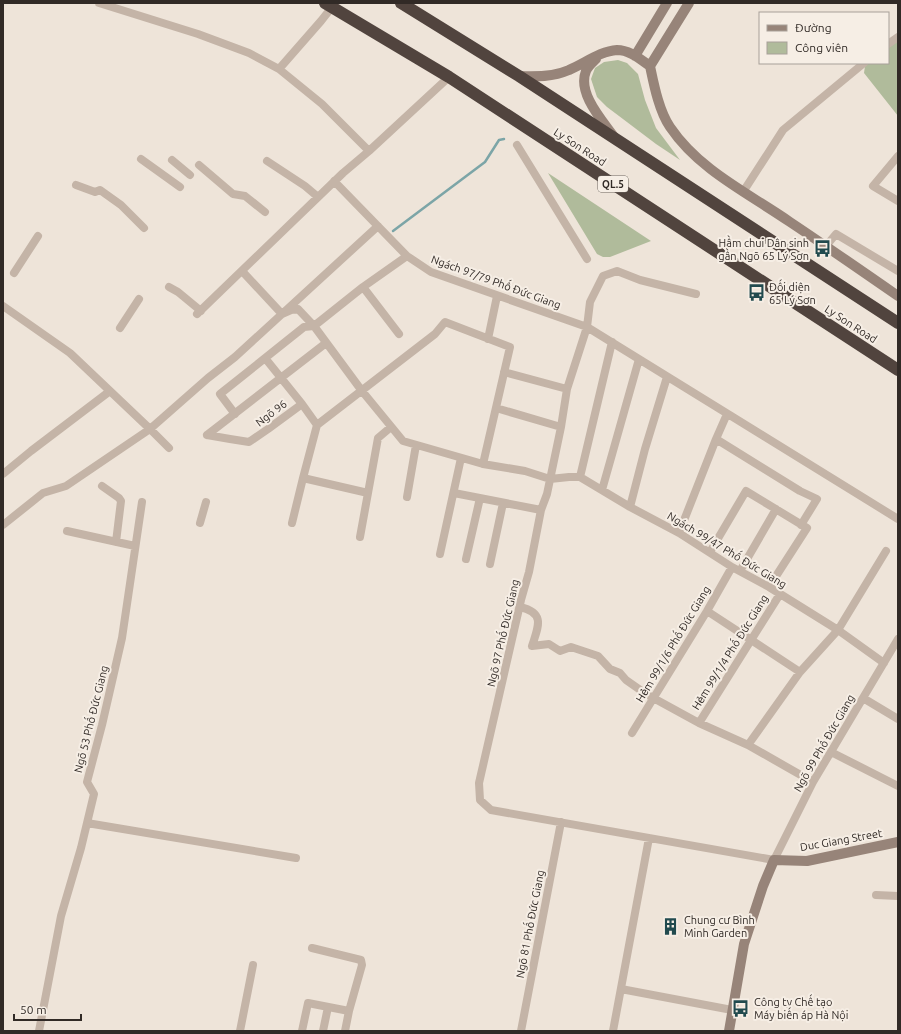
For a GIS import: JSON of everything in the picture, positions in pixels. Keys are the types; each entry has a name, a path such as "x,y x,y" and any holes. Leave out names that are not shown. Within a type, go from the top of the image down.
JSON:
{"highway":[{"path":"402,3 519,76 898,323"},
{"name":"Ly Son Road","path":"328,5 449,77 898,370"}],"street":[{"path":"98,3 198,34 249,53 279,69 322,104 369,151"},
{"path":"635,56 667,3"},
{"path":"650,66 689,3"},
{"path":"279,69 321,21 328,5"},
{"path":"889,43 898,37"},
{"path":"519,76 536,77 554,75 567,71 601,54 618,50 635,56 650,66 663,114 669,126 687,148 703,163 727,182 790,221 898,296"},
{"path":"601,54 589,66 586,72 584,80 585,90 588,100 615,138"},
{"path":"743,192 782,130 863,64"},
{"path":"169,287 178,292 199,313 334,181 369,151 449,77"},
{"path":"517,145 587,259"},
{"path":"898,156 873,186 898,201"},
{"path":"141,159 180,187"},
{"path":"172,160 190,175"},
{"path":"267,161 305,186 318,197"},
{"path":"199,165 233,194 245,196 266,212"},
{"name":"Ngách 97/79 Phố Đức Giang","path":"334,181 406,256 431,272 587,327 898,519"},
{"path":"76,185 95,192 100,190 121,205 144,228"},
{"path":"3,525 43,493 66,486 150,429 208,378 235,357 378,226"},
{"path":"826,246 836,234 898,271"},
{"path":"14,273 38,236"},
{"path":"326,343 235,414 220,394 304,327 314,326 363,287 406,256"},
{"path":"242,271 282,314"},
{"name":"Ngõ 97 Phố Đức Giang","path":"696,294 640,280 617,271 603,276 590,302 587,327 567,389 561,427 547,494 541,510 529,572 479,783 480,800 491,810 774,860"},
{"path":"363,287 399,334"},
{"path":"488,339 497,296"},
{"path":"120,328 139,298"},
{"path":"3,306 70,353 169,448"},
{"path":"282,314 298,309 314,326 362,391 403,441 483,464 525,471 550,479 580,477 612,342"},
{"path":"292,523 317,425 436,334 445,322 510,347 483,464"},
{"path":"265,358 317,425"},
{"path":"602,490 639,359"},
{"path":"504,372 567,389"},
{"path":"630,507 645,449 667,377"},
{"path":"5,469 110,391"},
{"name":"Ngõ 96","path":"235,414 207,435 249,442 302,404"},
{"path":"496,408 561,427"},
{"path":"679,533 727,414"},
{"path":"360,537 378,438 391,427"},
{"path":"716,439 800,491 818,499 769,587"},
{"path":"407,497 416,445"},
{"path":"440,554 461,458"},
{"name":"Ngách 99/47 Phố Đức Giang","path":"580,477 630,507 679,533 740,571 769,587 838,630 884,663"},
{"path":"303,478 368,493"},
{"path":"102,486 121,501 116,542"},
{"path":"710,552 746,491 804,526"},
{"path":"454,493 541,510"},
{"path":"466,559 480,498"},
{"name":"Ngõ 53 Phố Đức Giang","path":"39,1031 62,916 94,794 87,782 122,638 142,502"},
{"path":"200,523 206,502"},
{"path":"490,564 502,503"},
{"path":"740,571 776,509"},
{"path":"67,531 135,546"},
{"path":"748,745 800,672 838,630 886,550"},
{"name":"Hẻm 99/1/6 Phố Đức Giang","path":"632,733 707,611 732,566"},
{"name":"Hẻm 99/1/4 Phố Đức Giang","path":"699,722 780,594"},
{"path":"520,607 534,612 539,624 532,646 549,644 560,651 571,647 598,656 610,669 620,673 626,680 646,694 699,722 748,745 813,782"},
{"path":"707,611 800,672"},
{"name":"Ngõ 99 Phố Đức Giang","path":"774,860 813,782 898,639"},
{"path":"863,698 898,719"},
{"path":"831,752 898,786"},
{"path":"87,822 296,858"},
{"name":"Ngõ 81 Phố Đức Giang","path":"520,1031 561,822"},
{"path":"613,1031 649,838"},
{"name":"Duc Giang Street","path":"774,860 807,860 898,842"},
{"path":"729,1031 744,944 763,886 774,860"},
{"path":"876,895 898,896"},
{"path":"312,948 361,960 362,965 345,1031"},
{"path":"240,1031 253,965"},
{"path":"621,989 732,1010"},
{"path":"302,1031 308,1003 349,1011"},
{"path":"323,1031 328,1007"}],"green space":[{"path":"898,40 898,116 864,73 865,66 868,64 889,64 889,47"},
{"path":"618,60 627,63 638,74 645,100 656,128 680,160 607,107 597,97 591,79 595,68 604,62"},
{"path":"548,173 651,241 610,257 603,257 597,254"}],"waterway":[{"path":"393,231 485,162 499,140 504,139"}],"place":[{"name":"Hầm chui Dân sinh gần Ngõ 65 Lý Sơn","path":"822,249"},
{"name":"Đối diện 65 Lý Sơn","path":"756,293"},
{"name":"Chung cư Bình Minh Garden","path":"671,926"},
{"name":"Công ty Chế tạo Máy biến áp Hà Nội","path":"741,1008"}]}
